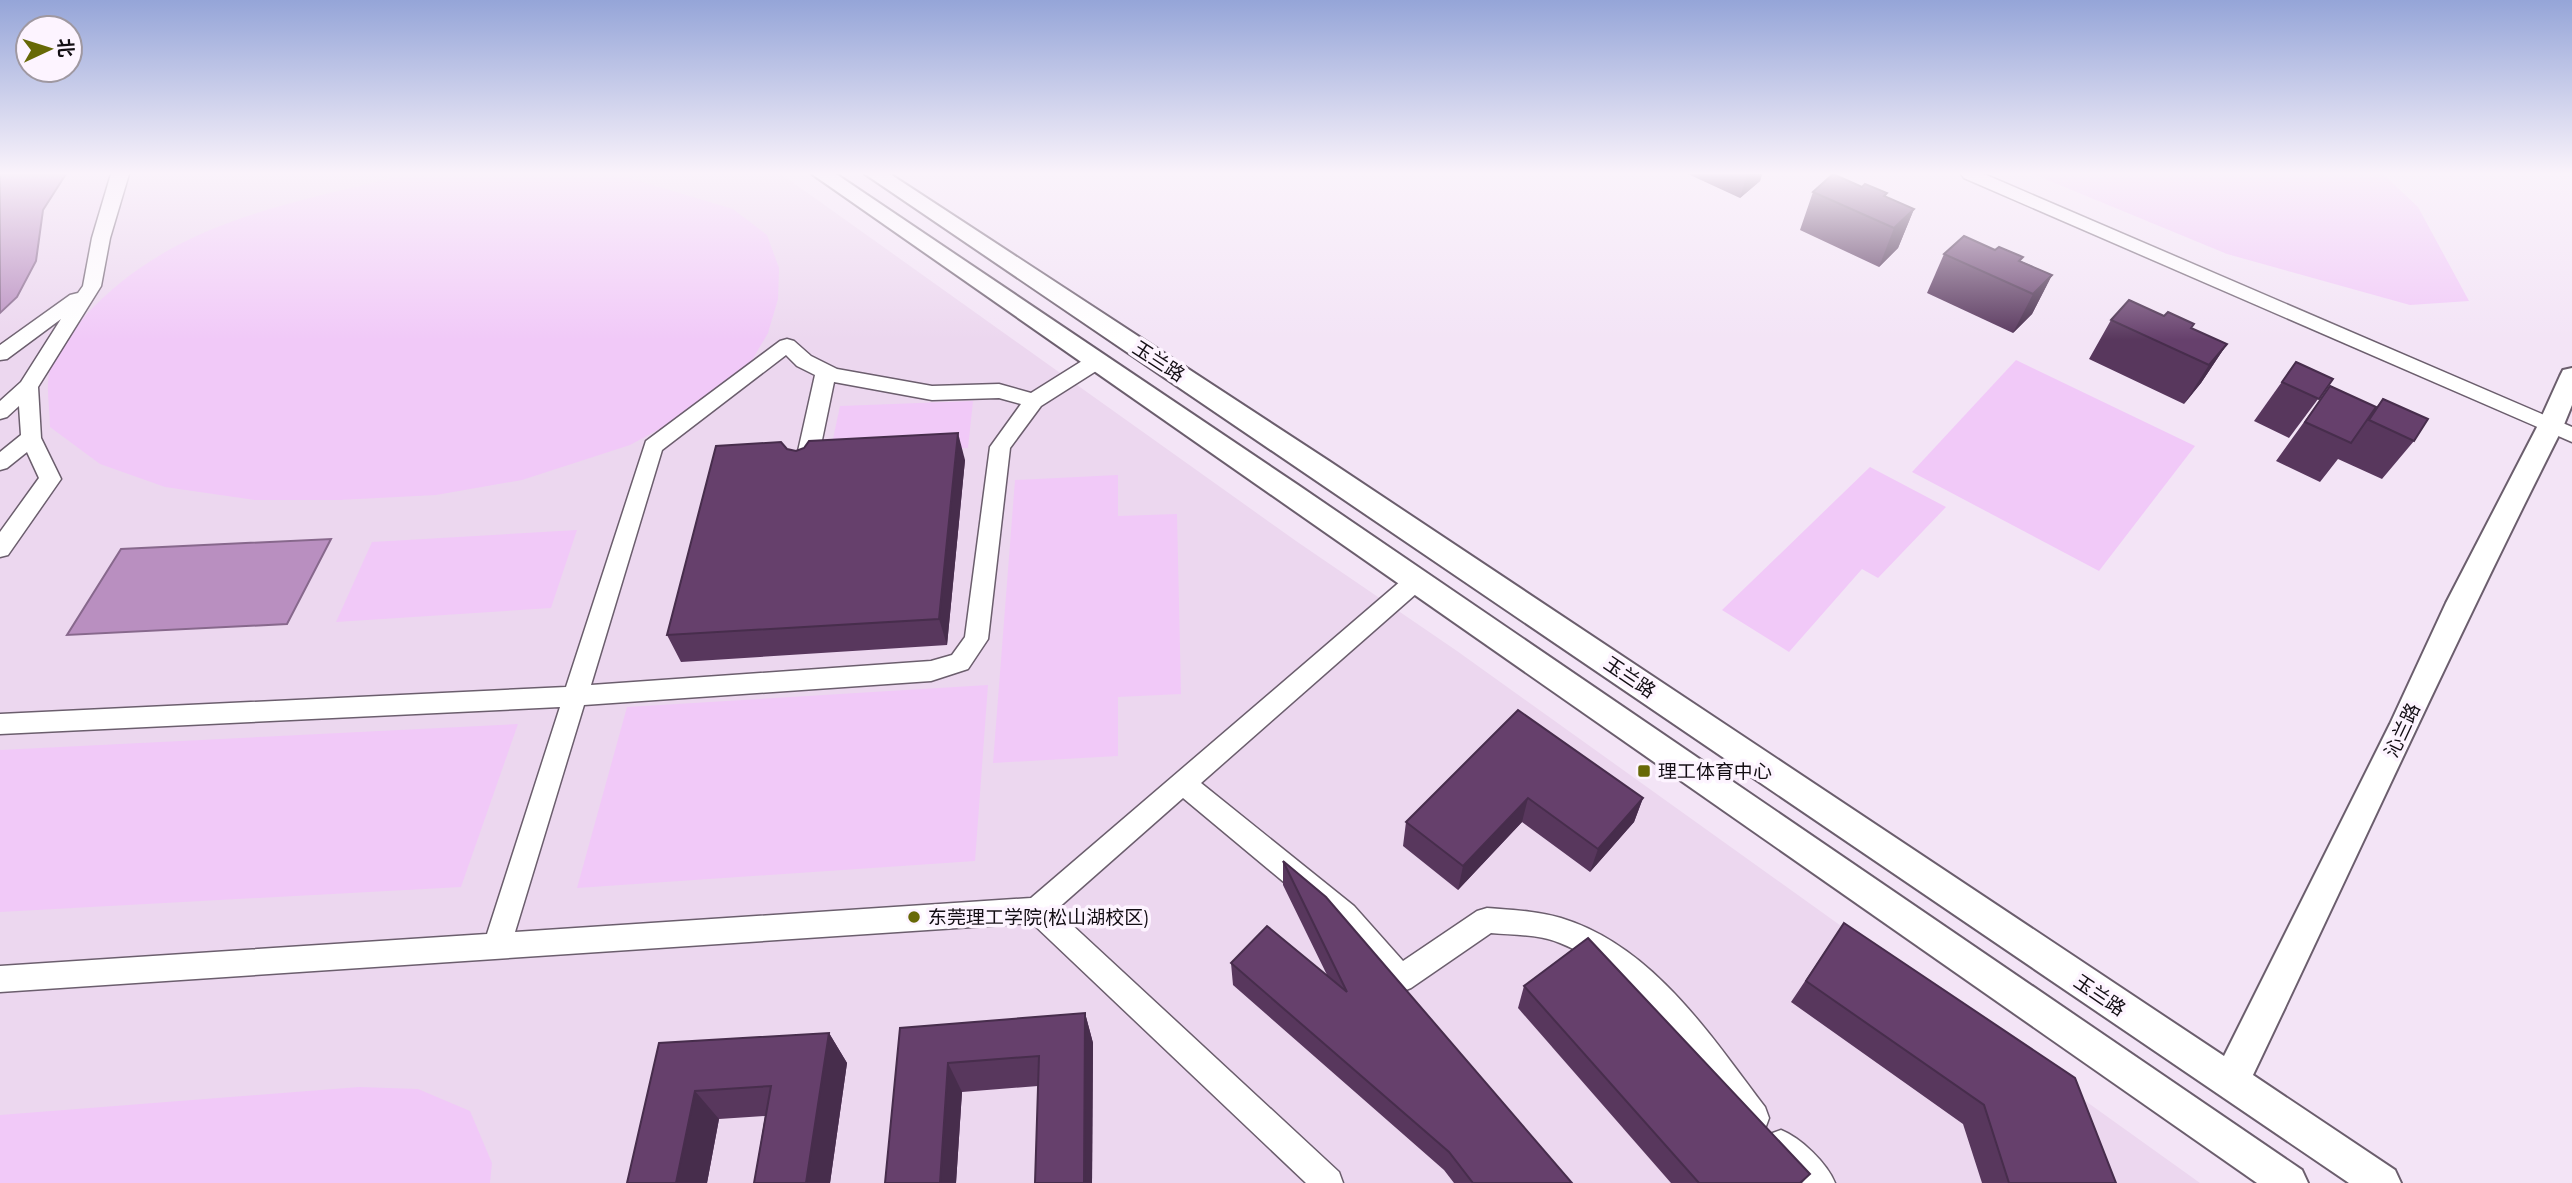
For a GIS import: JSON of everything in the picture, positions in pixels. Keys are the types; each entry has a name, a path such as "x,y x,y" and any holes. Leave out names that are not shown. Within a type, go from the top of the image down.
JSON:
{"street":[{"path":"0,412 28,387 88,292 105,229"},
{"name":"玉兰路","path":"903,229 1417,580 2289,1183"},
{"name":"玉兰路","path":"960,229 1332,475 2382,1183"},
{"path":"2097,229 2561,431"},
{"path":"0,354 88,292"},
{"path":"498,944 653,446 787,345 804,361 827,372 932,393 999,391 1034,401"},
{"path":"0,724 575,696 931,671 960,662 975,639 1000,447 1034,401 1097,361"},
{"path":"805,469 827,372"},
{"name":"沁兰路","path":"2230,1083 2405,724 2460,603 2561,431 2572,376"},
{"path":"0,549 50,479 32,438 28,387"},
{"path":"0,463 32,438"},
{"path":"0,979 1037,910 1417,580"},
{"path":"1183,783 1344,915 1401,979 1487,920 1564,931 1612,957 1671,1010 1755,1120 1820,1183"},
{"path":"1037,910 1328,1183"}],"shaded area":[{"name":"东莞理工学院(松山湖校区)","path":"0,229 858,229 1296,541 1457,651 2200,1183 0,1183"},
{"path":"0,229 40,229 36,261 17,297 0,313"},
{"path":"214,229 759,229 767,235 779,268 778,299 768,333 748,367 707,403 630,445 522,480 436,495 339,500 255,500 165,487 100,464 50,427 48,380 54,359 64,343 86,315 118,285 152,260"},
{"path":"2167,229 2430,229 2469,301 2410,305 2227,254"},
{"path":"2016,360 2195,446 2099,571 1912,472"},
{"path":"973,401 968,448 830,453 840,406"},
{"path":"1870,467 1946,507 1878,578 1862,569 1789,652 1722,610"},
{"path":"1118,475 1118,516 1177,514 1181,694 1118,697 1118,756 993,763 1015,480"},
{"path":"577,530 551,608 336,622 372,542"},
{"path":"331,539 287,624 67,635 121,549"},
{"path":"988,685 975,861 577,888 627,707"},
{"path":"518,724 461,887 0,912 0,750"},
{"path":"359,1087 418,1089 470,1111 492,1163 490,1183 0,1183 0,1115"}],"building":[{"path":"1964,236 1995,250 1999,247 2023,257 2019,261 2052,275 2033,294 1944,254"},
{"path":"2129,300 2164,316 2168,312 2194,324 2191,328 2227,344 2209,365 2111,320"},
{"path":"2296,362 2333,379 2319,399 2282,382"},
{"path":"2330,386 2376,407 2351,443 2305,422"},
{"path":"2383,399 2428,419 2414,441 2369,420"},
{"path":"958,433 939,619 667,635 716,446 781,442 787,449 796,451 804,448 809,441"},
{"path":"1518,710 1643,798 1598,849 1528,798 1463,866 1406,822"},
{"path":"1283,861 1326,897 1572,1183 1473,1183 1449,1152 1231,963 1267,926 1347,992"},
{"path":"1844,923 2075,1078 2116,1183 2009,1183 1984,1105 1806,981"},
{"path":"1588,938 1810,1174 1800,1183 1699,1183 1524,986"},
{"path":"1085,1013 1084,1183 1035,1183 1039,1056 948,1063 940,1183 885,1183 900,1028"},
{"path":"829,1033 806,1183 754,1183 771,1086 695,1091 676,1183 627,1183 659,1043"}],"place":[{"name":"理工体育中心","path":"1644,771"},
{"name":"东莞理工学院(松山湖校区)","path":"914,917"}]}
